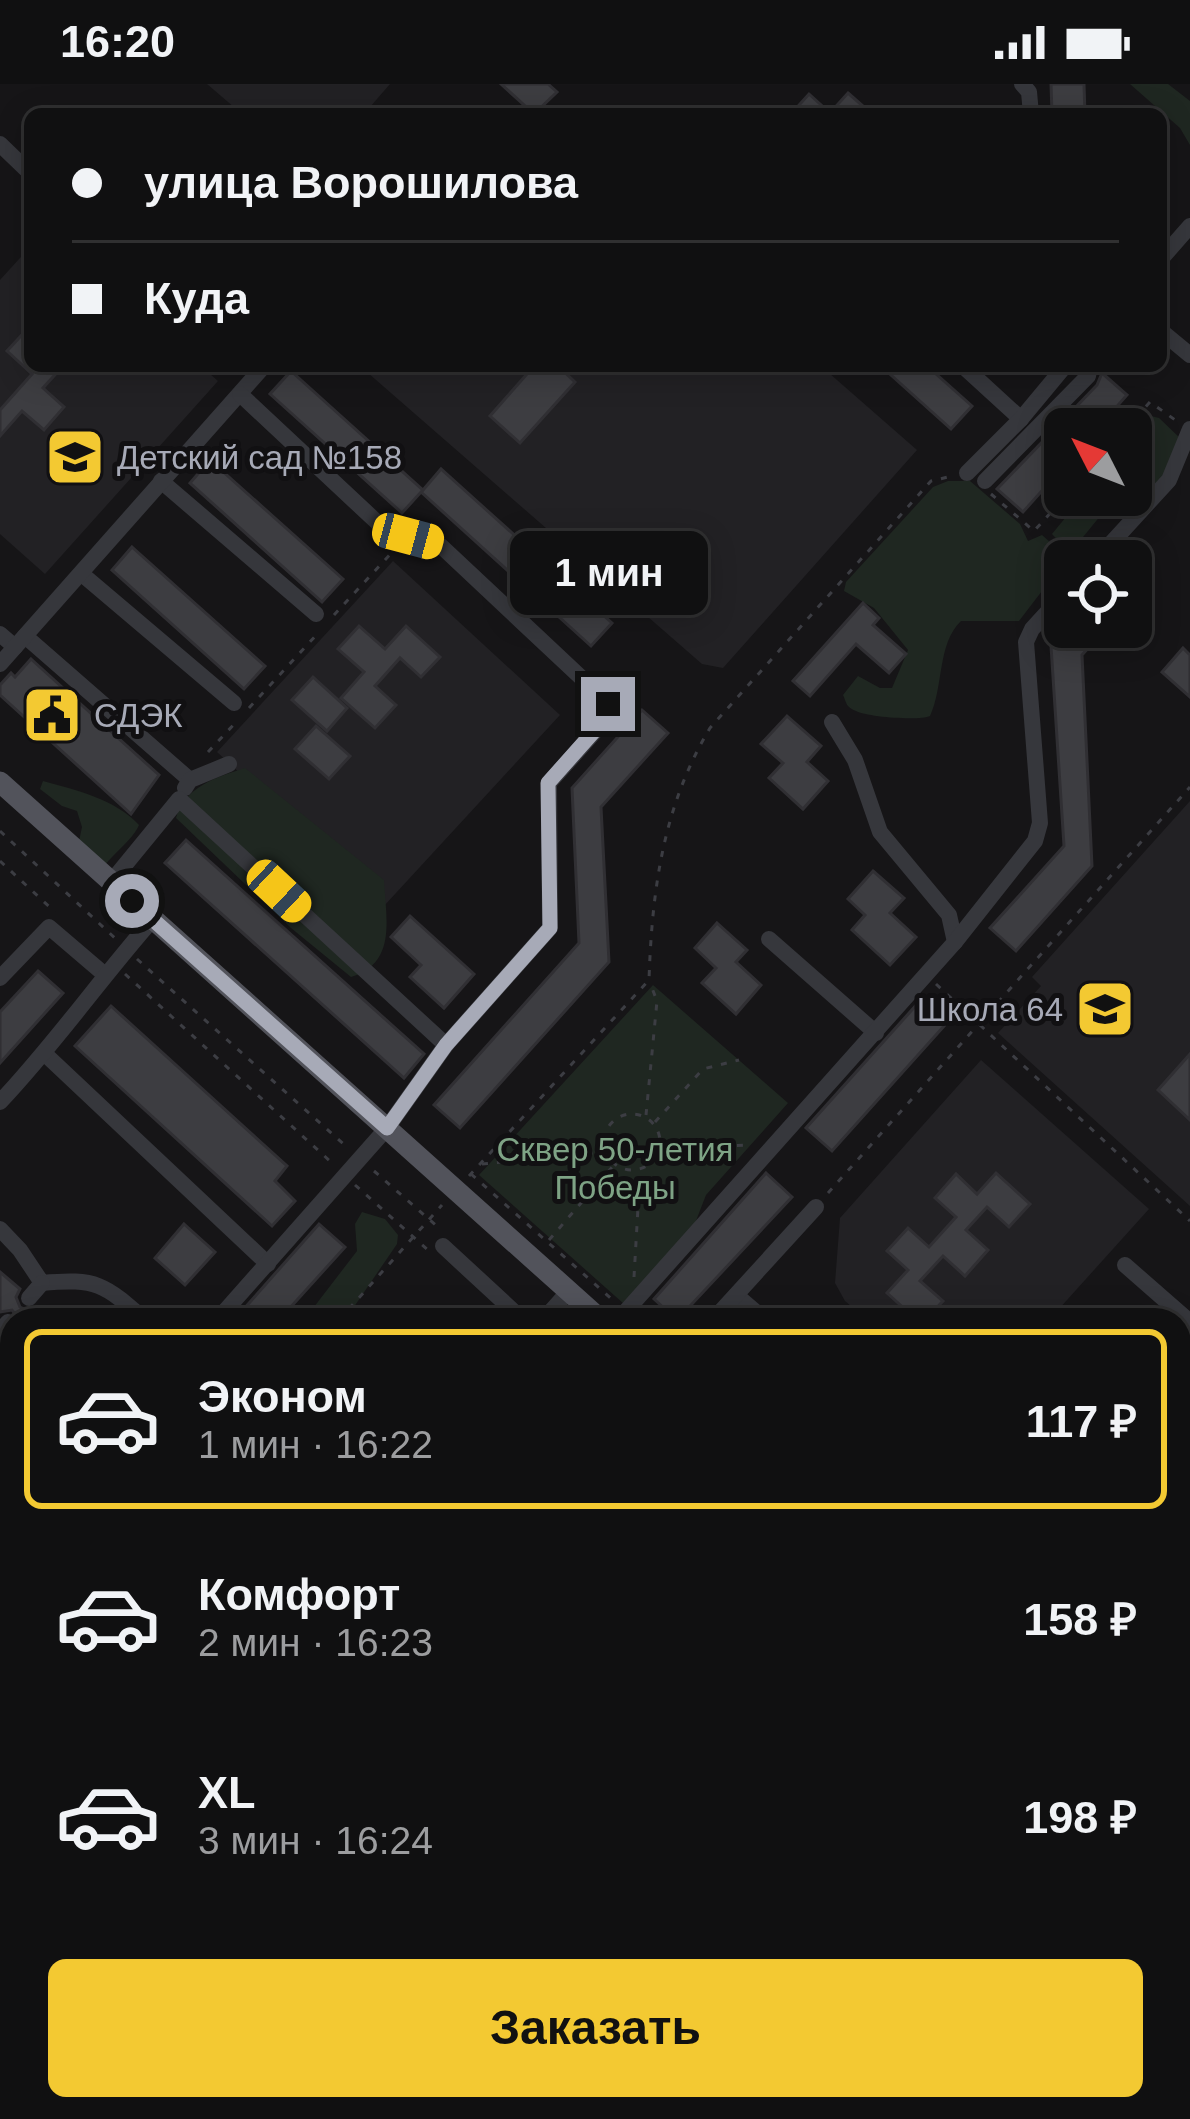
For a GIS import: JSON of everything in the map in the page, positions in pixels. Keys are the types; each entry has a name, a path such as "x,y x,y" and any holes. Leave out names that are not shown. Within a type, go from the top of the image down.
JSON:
{"main road":[{"path":"0,782 387,1128 464,1182 588,1308"}],"street":[{"path":"0,144 24,167"},
{"path":"1167,252 1190,226"},
{"path":"1167,336 1190,356"},
{"path":"0,664 259,372"},
{"path":"969,372 1021,419"},
{"path":"967,472 1060,372"},
{"path":"985,485 1089,372"},
{"path":"228,1308 387,1128 446,1045 550,928 548,783 609,709 605,700 441,546 380,525 240,394"},
{"path":"1114,540 1169,480 1189,438"},
{"path":"161,481 316,614"},
{"path":"82,575 234,703"},
{"path":"628,1308 876,1033 1022,860 1040,829 1026,642 1044,616"},
{"path":"0,634 20,642 189,778"},
{"path":"832,722 856,760 880,832 949,915 955,942"},
{"path":"111,882 178,799 189,778 229,764"},
{"path":"178,799 446,1045"},
{"path":"0,1102 45,1054 153,919"},
{"path":"0,978 49,927 114,962"},
{"path":"769,939 876,1033"},
{"path":"45,1054 268,1264"},
{"path":"724,1308 816,1207"},
{"path":"0,1229 41,1283"},
{"path":"439,1244 510,1308"},
{"path":"1125,1265 1174,1308"},
{"path":"29,1298 41,1283 94,1281 131,1308"},
{"path":"554,1308 569,1291"},
{"path":"736,1295 751,1308"}],"path":[{"path":"1145,408 1150,402 1189,438"},
{"path":"646,1117 657,1000 649,980 651,906 665,830 692,758 710,728 931,481 967,472"},
{"path":"985,485 1034,532 1048,516"},
{"path":"189,778 408,536"},
{"path":"816,1207 1190,787"},
{"path":"0,831 114,962 414,1238 439,1244"},
{"path":"0,861 58,915"},
{"path":"114,962 360,1159 429,1220 439,1244"},
{"path":"926,975 1190,1221"},
{"path":"350,1308 649,980"},
{"path":"654,1123 704,1069 740,1060"},
{"path":"629,1113 654,1123 661,1149 655,1159 640,1170 614,1165 605,1152 604,1135 614,1120 629,1113"},
{"path":"661,1149 776,1144"},
{"path":"480,1164 605,1152"},
{"path":"548,1242 614,1165"},
{"path":"625,1308 640,1170"},
{"path":"464,1182 548,1242 622,1308"}],"shaded area":[{"path":"207,84 390,84 369,108 235,108"},
{"name":"Детский сад №158","path":"24,254 24,372 208,372 218,381 45,574 0,534 0,280"},
{"path":"367,372 828,372 917,450 723,668 702,664"},
{"path":"393,561 560,715 384,906 217,752"},
{"name":"Школа 64","path":"1190,801 1190,1206 998,1033 1041,986 1032,977"},
{"path":"981,1060 1149,1209 1060,1308 853,1308 835,1283 840,1218"}],"green space":[{"path":"1130,84 1168,84 1190,101 1190,145 1167,117 1167,108 1157,108"},
{"path":"1152,416 1181,439 1152,492"},
{"path":"970,481 1020,524 1028,541 1042,535 1048,540 1044,540 1044,590 1019,621 961,621 944,653 930,716 893,718 856,711 843,695 858,676 880,688 892,688 908,650 874,608 844,591 846,582 933,487"},
{"path":"1067,516 1100,516 1081,540 1058,540 1052,534"},
{"path":"245,768 384,880 386,938 376,961 366,970 351,977 291,928 176,818 194,791"},
{"path":"43,781 107,802 139,825 102,869 78,846 82,827 77,811 40,789"},
{"name":"Сквер 50-летия Победы","path":"653,985 788,1103 706,1195 694,1226 624,1304 479,1175"},
{"path":"362,1212 385,1219 398,1235 397,1244 353,1308 313,1308 357,1251 355,1224"}],"building":[{"path":"501,84 548,84 557,92 540,108 527,108"},
{"path":"1051,84 1084,84 1085,108 1052,108"},
{"path":"848,93 865,108 834,108"},
{"path":"809,94 824,108 796,108"},
{"path":"24,333 24,367 7,351"},
{"path":"58,372 43,388 64,407 44,430 22,411 0,436 0,410 32,374"},
{"path":"292,372 423,490 441,469 612,623 591,646 421,492 402,513 270,394"},
{"path":"529,372 564,372 575,382 520,443 490,416"},
{"path":"888,372 934,372 972,406 951,429"},
{"path":"1102,373 1127,395 1116,408 1075,408"},
{"path":"1044,440 1044,488 1023,512 997,489"},
{"path":"210,460 343,579 322,602 190,483"},
{"path":"132,547 265,666 244,689 112,570"},
{"path":"863,603 879,618 873,625 906,654 889,673 856,644 810,696 793,681"},
{"path":"359,626 385,649 406,626 440,657 421,677 400,658 375,686 396,705 375,728 341,698 364,672 338,649"},
{"path":"1051,648 1088,648 1082,655 1092,866 1016,951 990,928 1064,846"},
{"path":"1183,648 1190,655 1190,697 1162,672"},
{"path":"31,659 159,775 131,814 0,695 0,685"},
{"path":"313,677 347,708 327,731 292,700"},
{"path":"642,710 668,733 601,807 609,962 460,1128 434,1105 579,943 572,788"},
{"path":"787,716 821,746 807,762 828,781 803,809 769,778 783,763 761,744"},
{"path":"316,726 350,756 329,779 295,749"},
{"path":"186,840 424,1054 404,1078 165,863"},
{"path":"873,871 904,898 890,913 916,937 890,965 852,930 865,915 848,899"},
{"path":"410,916 474,974 444,1008 410,977 421,965 391,937"},
{"path":"717,923 747,950 736,962 761,985 736,1014 702,983 716,968 695,948"},
{"path":"38,971 63,993 0,1063 0,1012"},
{"path":"919,1002 944,1026 832,1151 806,1128"},
{"path":"111,1006 287,1166 275,1181 295,1201 272,1226 75,1046"},
{"path":"1190,1054 1190,1120 1158,1090"},
{"path":"766,1173 792,1197 688,1308 664,1308 654,1299"},
{"path":"996,1173 1030,1204 1009,1227 987,1207 966,1230 988,1250 965,1276 943,1256 920,1281 943,1301 936,1308 904,1308 887,1293 908,1270 887,1251 908,1228 929,1247 956,1217 935,1198 956,1174 977,1194"},
{"path":"184,1224 215,1252 185,1285 155,1258"},
{"path":"319,1224 345,1247 290,1308 245,1308"},
{"path":"0,1272 20,1289 16,1297 22,1308 0,1308"}],"place":[{"name":"Детский сад №158","path":"75,457"},
{"name":"СДЭК","path":"52,715"},
{"name":"Школа 64","path":"1105,1009"}],"route":[{"path":"132,901 387,1128 446,1045 550,928 548,783 605,719 608,704"}]}
